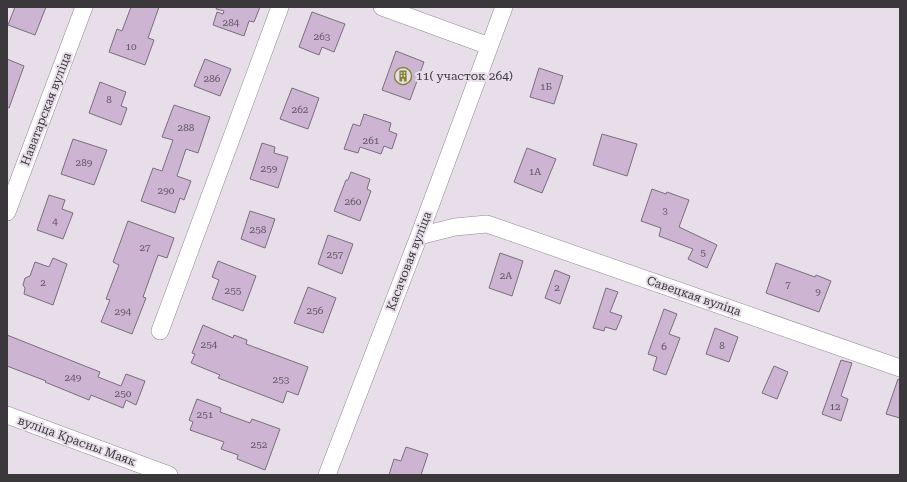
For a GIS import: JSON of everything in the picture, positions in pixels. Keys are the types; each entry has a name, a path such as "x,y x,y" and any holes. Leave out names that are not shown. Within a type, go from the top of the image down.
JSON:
{"street":[{"name":"Наватарская вуліца","path":"7,212 84,7"},
{"path":"160,331 280,7"},
{"path":"382,7 489,46"},
{"name":"Касачовая вуліца","path":"328,475 504,7"},
{"name":"Савецкая вуліца","path":"419,236 455,227 487,224 900,368"},
{"name":"вуліца Красны Маяк","path":"7,415 169,475"}],"building":[{"path":"15,7 46,7 35,35 8,25"},
{"path":"131,7 159,7 148,38 154,40 145,65 109,52 117,29 122,31"},
{"path":"217,7 260,7 254,22 249,21 244,36 213,25 217,12 223,14 224,11 216,9"},
{"path":"312,12 345,24 334,52 322,47 319,55 299,47"},
{"name":"11( участок 264)","path":"396,51 424,62 410,100 382,90"},
{"path":"7,59 24,66 9,108 7,107"},
{"path":"205,59 231,69 220,96 194,86"},
{"path":"539,68 563,76 554,104 530,97"},
{"path":"100,82 126,92 121,106 127,108 121,125 89,113"},
{"path":"292,88 319,98 308,129 280,119"},
{"path":"174,105 210,117 198,153 186,149 177,176 191,181 184,200 180,198 175,213 141,201 153,168 162,171 173,140 162,137"},
{"path":"364,114 391,123 389,131 397,134 392,149 384,146 381,154 360,147 358,153 344,149 353,124 360,126"},
{"path":"602,134 637,144 627,176 593,165"},
{"path":"73,139 107,150 94,185 61,174"},
{"path":"262,143 275,147 274,153 288,157 278,188 250,179"},
{"path":"527,148 556,159 542,193 514,182"},
{"path":"351,172 370,179 367,189 371,191 360,221 334,211 346,180 348,180"},
{"path":"652,189 666,194 667,192 689,200 679,227 717,245 707,268 688,259 693,249 659,236 661,228 641,221"},
{"path":"49,195 65,200 62,209 73,213 63,239 37,230"},
{"path":"250,211 275,219 265,248 241,239"},
{"path":"128,221 174,238 167,258 158,255 143,297 146,298 132,334 101,322 110,300 106,299 119,265 113,262"},
{"path":"328,235 353,244 342,274 318,264"},
{"path":"500,253 523,261 512,296 489,288"},
{"path":"53,258 67,264 53,305 24,294 25,288 23,285 25,278 30,276 35,262 49,267"},
{"path":"218,261 256,276 243,311 212,299 219,280 212,277"},
{"path":"776,263 831,281 819,312 766,293"},
{"path":"555,270 570,276 560,304 545,298"},
{"path":"308,287 336,298 323,333 294,323"},
{"path":"606,288 618,292 610,312 622,316 616,330 605,327 604,331 593,328"},
{"path":"664,309 677,314 669,334 680,338 666,375 653,370 657,357 648,354"},
{"path":"203,325 233,338 234,335 247,340 246,344 308,367 298,395 287,391 283,403 218,378 220,375 191,363 195,354 192,353"},
{"path":"715,328 738,337 729,362 706,354"},
{"path":"7,335 100,372 98,377 121,386 126,374 145,381 136,405 126,400 123,408 91,395 89,400 7,366"},
{"path":"841,360 852,363 841,396 848,399 841,421 822,414"},
{"path":"774,366 788,372 777,399 762,393"},
{"path":"898,379 900,380 900,418 886,414"},
{"path":"197,399 221,408 220,412 250,423 252,419 280,429 265,470 237,459 238,455 221,449 224,442 190,430 193,422 189,420"},
{"path":"406,447 428,454 421,475 389,475 394,459 401,461"}],"place":[{"name":"11( участок 264)","path":"403,76"}]}
